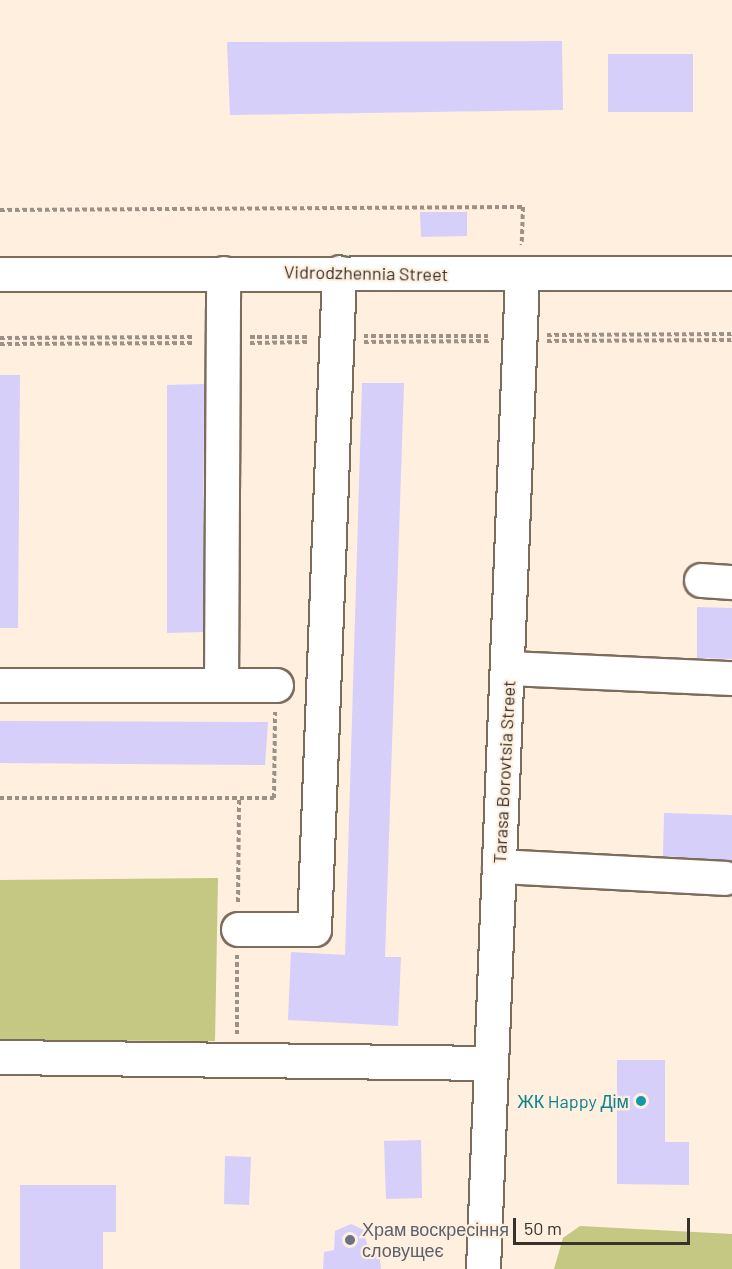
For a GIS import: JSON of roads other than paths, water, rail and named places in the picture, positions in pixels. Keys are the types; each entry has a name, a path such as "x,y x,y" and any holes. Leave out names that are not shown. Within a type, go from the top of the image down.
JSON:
{"street":[{"path":"238,929 314,929 339,272"},
{"path":"220,685 223,273"},
{"name":"Vidrodzhennia Street","path":"0,274 732,273"},
{"name":"Tarasa Borovtsia Street","path":"483,1269 509,668 522,275"},
{"path":"509,668 732,678"},
{"path":"0,685 276,685"},
{"path":"499,866 724,878"},
{"path":"0,1057 491,1063"}],"place":[{"name":"ЖК Happy Дім","path":"641,1101"},
{"name":"Храм воскресіння словущеє","path":"350,1240"}]}
